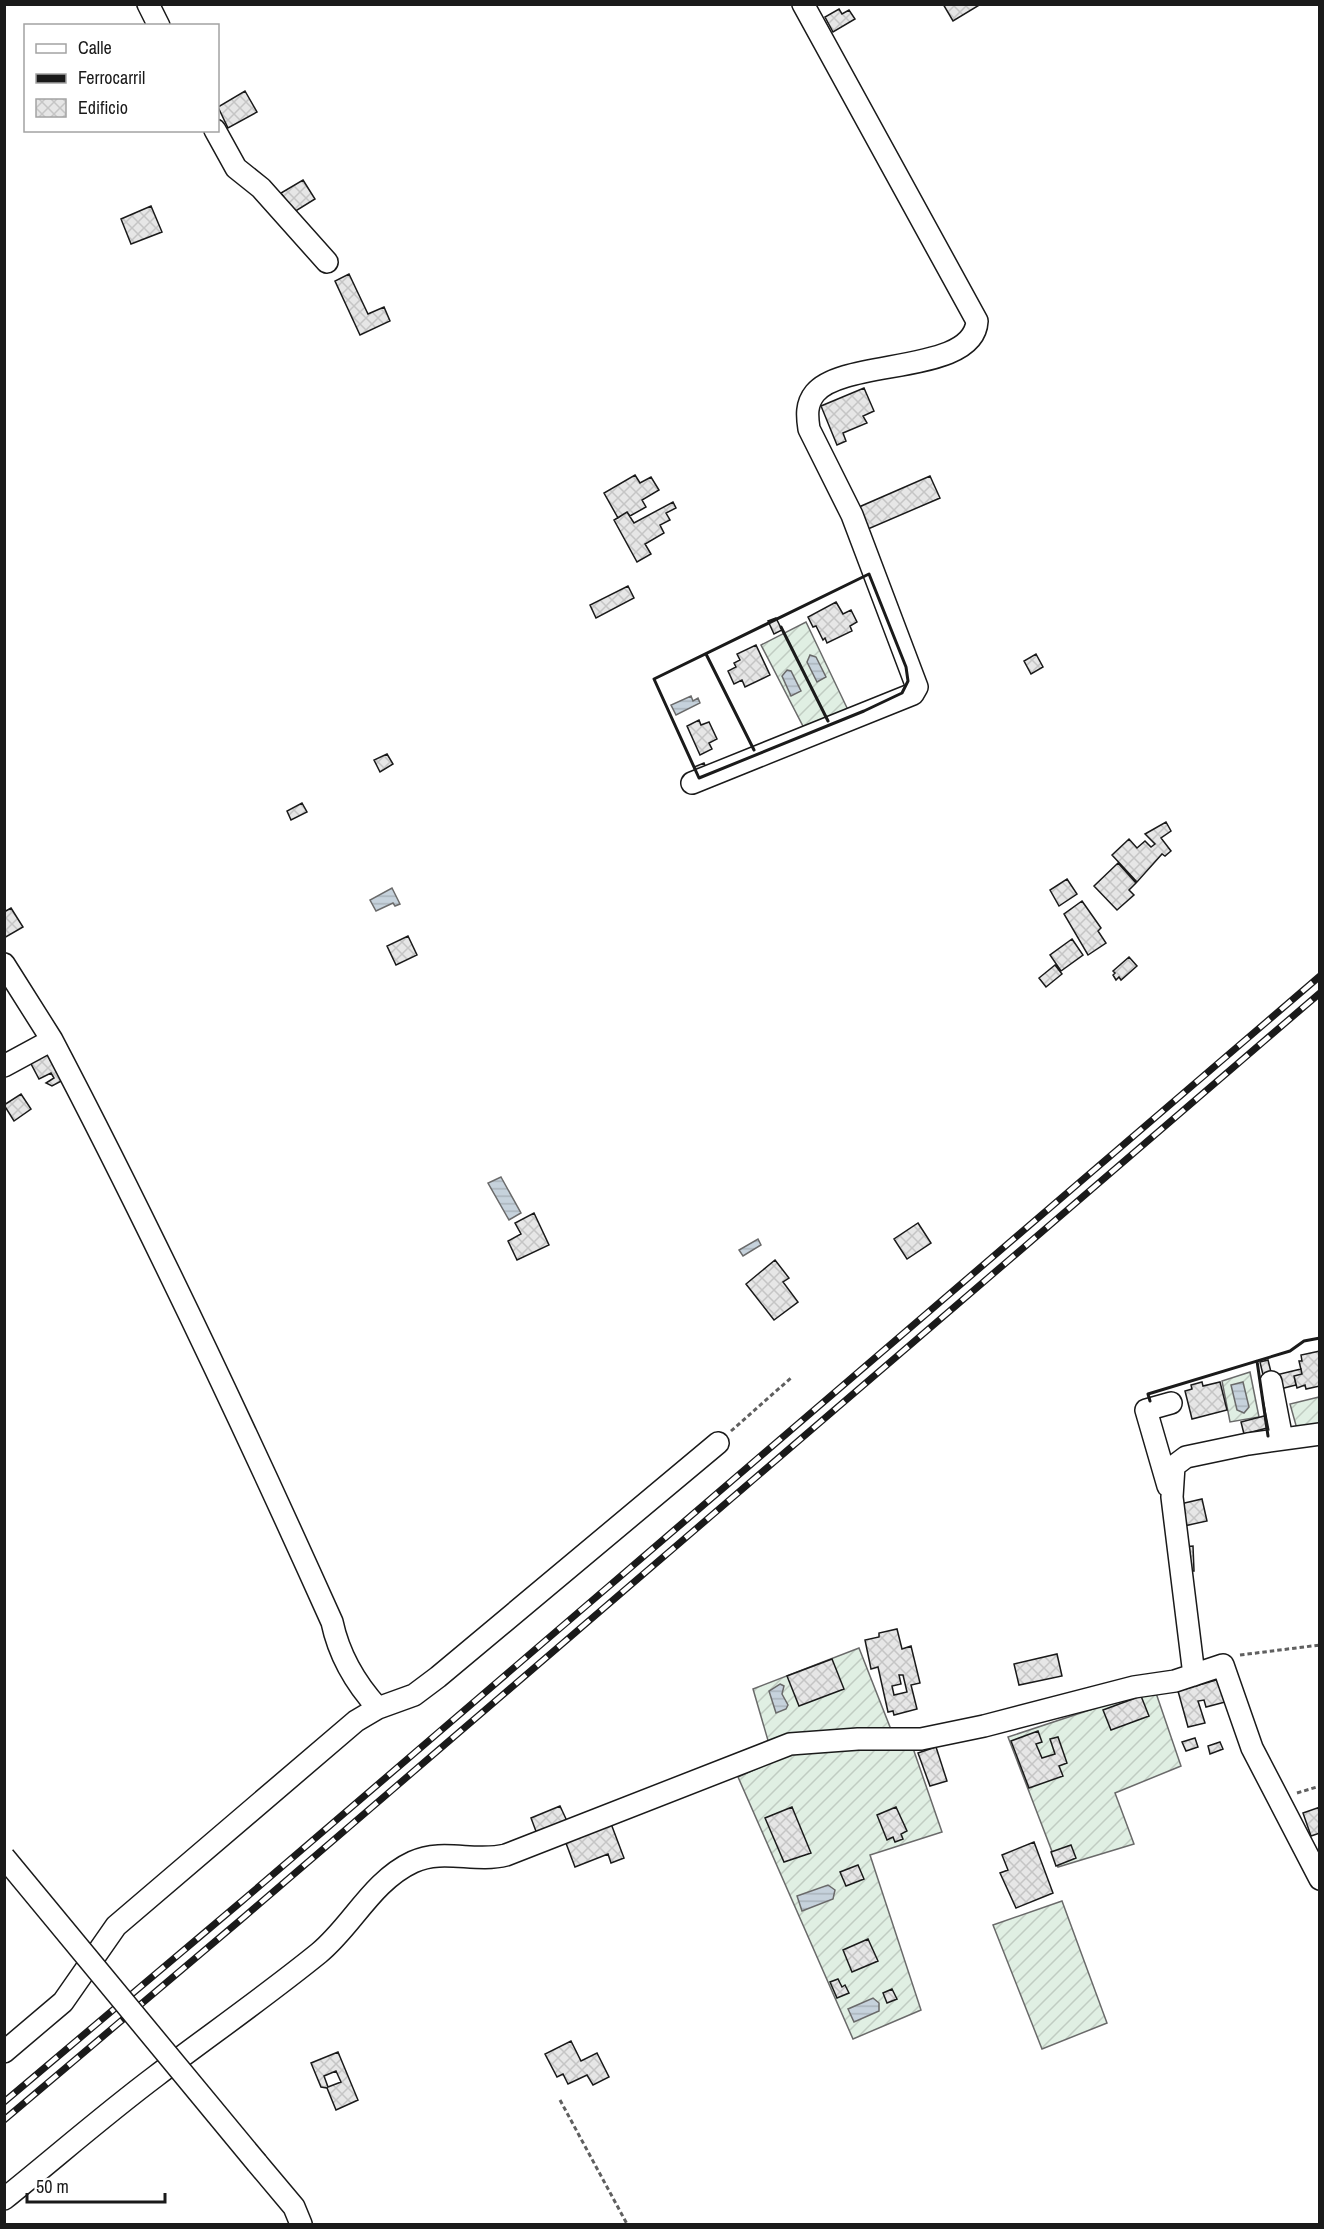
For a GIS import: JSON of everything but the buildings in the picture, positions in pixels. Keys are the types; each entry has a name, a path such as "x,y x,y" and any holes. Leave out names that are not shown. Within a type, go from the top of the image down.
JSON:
{"street":[{"path":"148,4 158,24"},
{"path":"692,783 913,694 917,687 852,515 809,429 807,415 809,405 816,393 826,385 851,375 919,362 968,342 977,332 977,321 803,4"},
{"path":"216,132 236,168 261,188 327,262"},
{"path":"4,964 52,1040 117,1165 260,1461 333,1622 337,1643 361,1689 378,1708"},
{"path":"4,1066 52,1040"},
{"path":"1272,1382 1282,1439"},
{"path":"1171,1403 1146,1410 1172,1497"},
{"path":"1194,1675 1188,1646 1172,1497 1174,1466 1186,1457 1248,1444 1320,1434"},
{"path":"4,2052 63,2002 116,1926 356,1721 378,1708 414,1695 438,1677 718,1443"},
{"path":"4,2199 153,2078 321,1951 384,1882 401,1868 416,1861 444,1855 494,1858 506,1855 790,1744 858,1739 921,1739 984,1726 1134,1687 1175,1681 1223,1665 1252,1748 1320,1879"},
{"path":"4,1857 294,2207 301,2224"}],"path":[{"path":"718,1443 792,1377"},
{"path":"1223,1665 1245,1654 1320,1645"},
{"path":"561,2100 627,2224"}],"green space":[{"path":"806,622 849,712 805,730 761,645"},
{"path":"1250,1372 1259,1417 1230,1422 1222,1381"},
{"path":"1319,1397 1319,1425 1297,1429 1290,1404"},
{"path":"859,1648 892,1732 906,1728 942,1832 870,1855 921,2010 853,2039 738,1777 774,1761 753,1689"},
{"path":"1141,1693 1156,1693 1181,1766 1115,1793 1134,1844 1058,1867 1008,1737"},
{"path":"1062,1901 1107,2023 1042,2049 993,1925"}],"shaded area":[{"path":"810,655 816,657 826,677 817,682 807,662"},
{"path":"787,670 791,671 801,691 791,696 782,676"},
{"path":"691,696 693,701 698,698 700,703 676,715 671,705"},
{"path":"392,888 400,904 395,906 393,903 376,911 370,900"},
{"path":"501,1177 521,1213 509,1220 488,1183"},
{"path":"758,1239 761,1245 743,1256 739,1250"},
{"path":"1243,1382 1249,1407 1244,1413 1237,1410 1231,1385"},
{"path":"780,1684 784,1686 782,1694 788,1705 786,1709 776,1713 769,1691"},
{"path":"828,1885 835,1890 833,1899 802,1911 797,1896"},
{"path":"873,1998 879,2003 879,2011 854,2022 848,2009"}],"railway":[{"path":"4,2102 242,1901 1320,976"},
{"path":"4,2120 244,1917 1320,993"}],"wall":[{"path":"869,574 906,667 908,681 902,693 864,711 699,778 654,679 869,574"},
{"path":"781,627 828,721"},
{"path":"706,654 754,750"},
{"path":"1150,1401 1148,1394 1290,1351 1304,1341 1320,1338"},
{"path":"1257,1361 1268,1436"}]}
